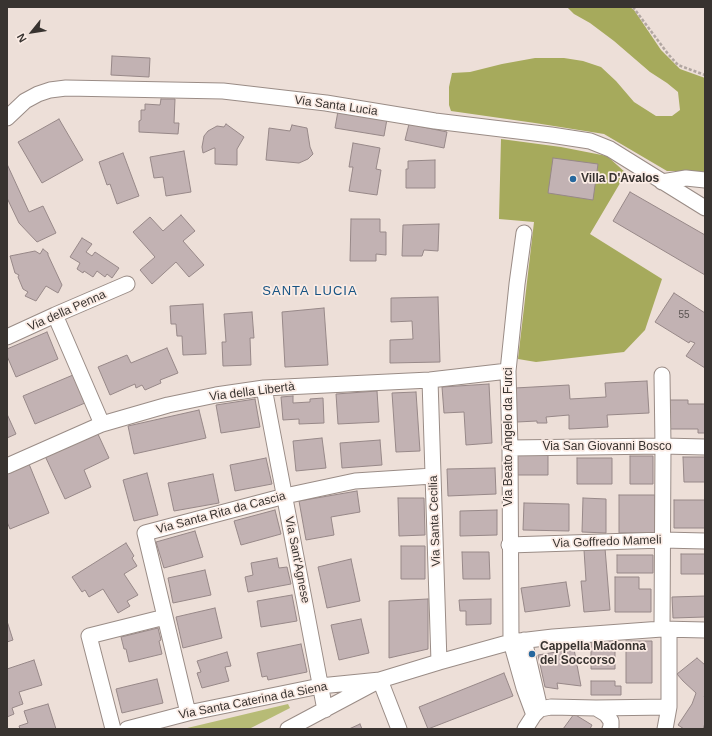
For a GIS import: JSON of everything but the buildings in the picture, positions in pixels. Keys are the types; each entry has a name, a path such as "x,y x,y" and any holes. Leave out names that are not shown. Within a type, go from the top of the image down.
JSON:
{"street":[{"name":"Via Santa Lucia","path":"7,118 25,101 38,94 50,90 66,88 223,91 326,103 435,121 590,141 610,148 705,208"},
{"path":"662,182 686,178 705,180"},
{"name":"Via Beato Angelo da Furci","path":"524,233 508,371 510,448 509,545 517,641 524,688 537,712"},
{"name":"Via della Penna","path":"7,338 55,315 127,284"},
{"path":"55,315 102,424"},
{"name":"Via della Libertà","path":"7,466 102,424 168,405 216,395 264,388 430,380 508,371"},
{"path":"662,375 663,540 669,707 665,729"},
{"name":"Via Santa Cecilia","path":"430,380 439,662"},
{"name":"Via Sant'Agnese","path":"264,388 325,710"},
{"name":"Via San Giovanni Bosco","path":"510,448 663,446 705,447"},
{"name":"Via Santa Rita da Cascia","path":"188,713 145,533 285,496 355,481 433,476"},
{"name":"Via Goffredo Mameli","path":"509,545 663,540 705,541"},
{"path":"113,729 89,636 165,617"},
{"path":"288,729 380,680 517,641 666,629 705,630"},
{"path":"380,680 399,729"},
{"name":"Via Santa Caterina da Siena","path":"127,729 188,713 320,686 380,680"},
{"path":"525,729 537,712 551,707 669,707"},
{"path":"596,708 606,714 611,721 610,729"}],"path":[{"path":"633,7 678,65 705,75"}],"green space":[{"path":"567,7 630,7 634,10 661,50 680,69 705,78 705,173 667,171 604,134 451,111 449,105 449,87 452,73 470,72 535,58 564,58 583,61 601,67 616,81 634,102 656,116 672,116 680,110 678,92 650,72 614,41 590,23 574,14"},
{"path":"501,139 561,147 607,156 626,173 590,234 662,279 645,330 624,352 536,362 518,359 534,222 499,219"},
{"path":"288,704 290,708 249,729 183,729"}],"place":[{"name":"Villa D'Avalos","path":"573,179"},
{"name":"Cappella Madonna del Soccorso","path":"532,654"}],"district":[{"name":"SANTA LUCIA","path":"310,291"}]}
